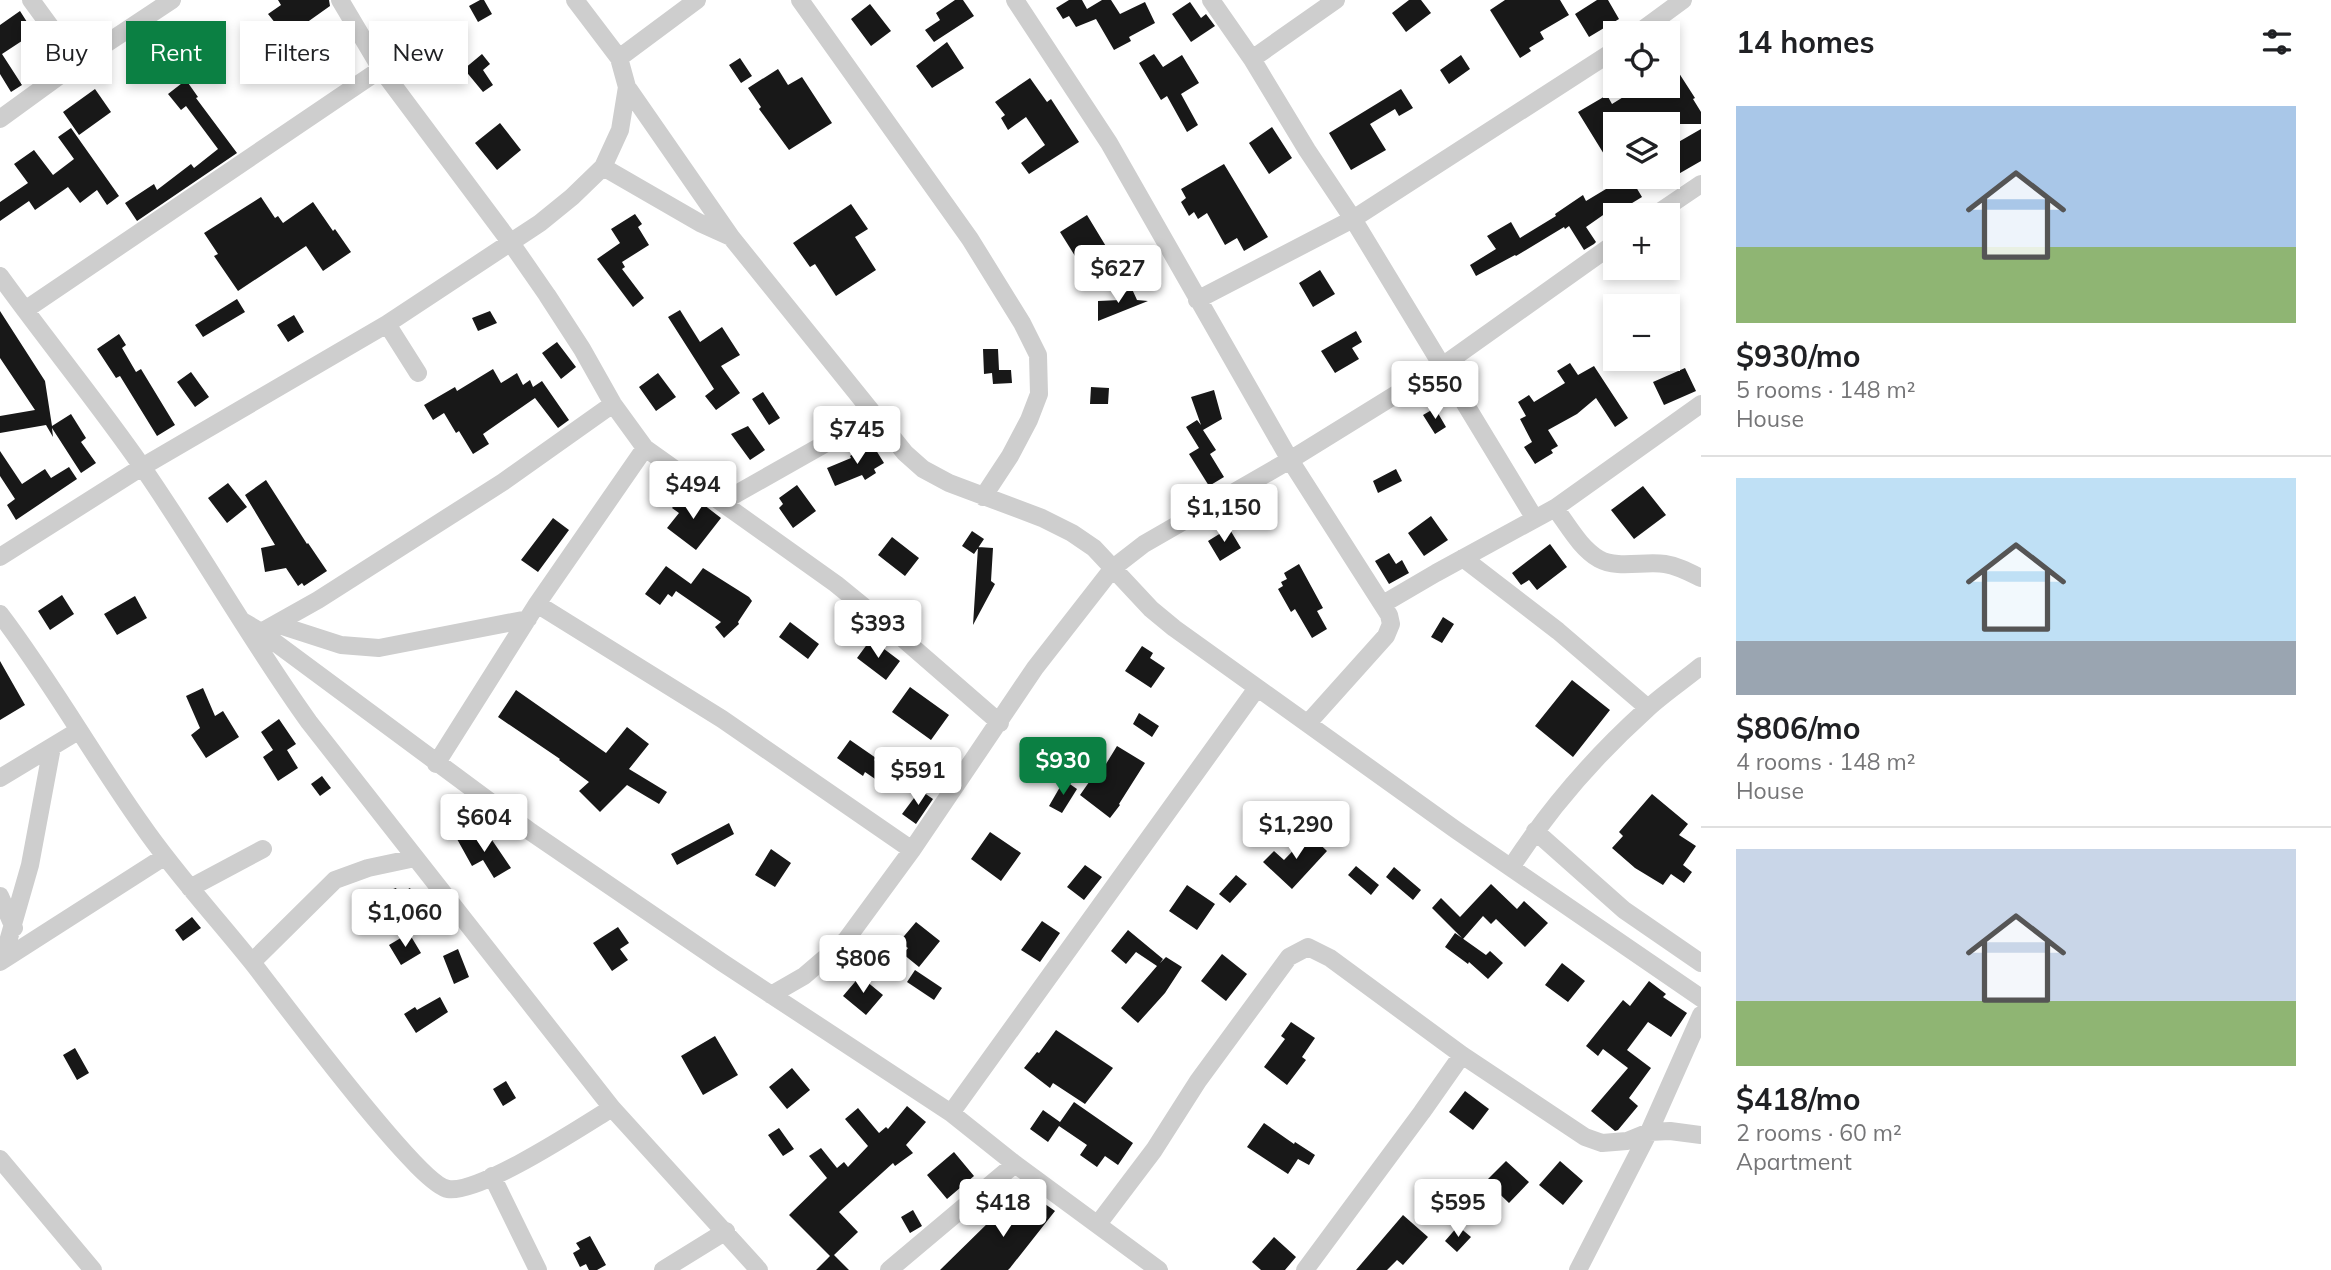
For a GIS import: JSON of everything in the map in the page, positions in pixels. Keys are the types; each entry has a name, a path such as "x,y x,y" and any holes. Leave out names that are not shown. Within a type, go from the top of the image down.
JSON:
{"street":[{"path":"31,0 46,21"},
{"path":"112,39 172,0"},
{"path":"340,0 369,49"},
{"path":"575,0 619,58 627,87 731,237 874,416 905,453 923,469 949,483 1042,518 1072,533 1094,548 1151,609 1257,688 1456,830 1701,998"},
{"path":"619,58 697,0"},
{"path":"800,0 970,239 1022,323 1038,355 1040,394 1010,456 983,496"},
{"path":"1015,0 1110,143 1290,460 1389,615 1391,624 1386,636 1308,723"},
{"path":"1211,0 1252,59 1353,219 1535,519"},
{"path":"1252,59 1336,0"},
{"path":"1654,21 1683,0"},
{"path":"1198,300 1353,219 1603,58"},
{"path":"25,310 369,77"},
{"path":"0,119 48,84"},
{"path":"392,84 511,243 582,349 613,404 645,448 836,584 1000,723"},
{"path":"0,557 142,467 387,324 540,223 603,167 620,130 627,87"},
{"path":"603,167 699,223 731,237"},
{"path":"1673,203 1701,184"},
{"path":"771,995 804,976 846,940 912,850 1035,668 1113,568 1155,537 1290,460 1442,366 1603,252"},
{"path":"0,276 142,467 212,571 265,661 309,722 612,1108 759,1270"},
{"path":"387,324 418,373"},
{"path":"269,628 318,600 503,482 613,404"},
{"path":"1383,604 1555,508 1701,404"},
{"path":"722,502 874,416"},
{"path":"436,764 532,612 645,448"},
{"path":"1555,508 1583,545 1599,559 1613,563 1662,564 1682,568 1701,578"},
{"path":"1462,558 1558,631 1648,708"},
{"path":"241,620 341,645 379,648 532,612 722,719 912,850"},
{"path":"0,614 21,641 78,731 164,857 252,962 343,1080 435,1184 447,1189 458,1189 492,1176 546,1149 612,1108"},
{"path":"269,628 436,764 771,995 951,1113 1015,1164 1098,1224 1139,1262 1159,1270"},
{"path":"1511,866 1535,831 1618,736 1701,666"},
{"path":"951,1113 1257,688"},
{"path":"0,778 78,731"},
{"path":"2,960 14,928 30,865 52,747"},
{"path":"1535,831 1624,909 1701,963"},
{"path":"190,888 263,849"},
{"path":"2,960 164,857"},
{"path":"252,962 335,880 368,868 415,858"},
{"path":"0,896 14,928"},
{"path":"1098,1224 1154,1150 1198,1082 1289,957 1308,947 1330,958 1462,1055 1585,1137 1602,1143 1614,1143 1649,1132 1670,1131 1701,1135"},
{"path":"1578,1270 1696,1043 1701,1015"},
{"path":"1305,1270 1462,1055"},
{"path":"0,1160 93,1270"},
{"path":"897,1268 1015,1164"},
{"path":"492,1176 538,1270"},
{"path":"663,1270 726,1231"}],"building":[{"path":"278,0 329,0 330,6 309,21 274,21 268,14 281,5"},
{"path":"484,0 492,14 478,22 469,6"},
{"path":"955,0 963,0 974,16 934,42 925,30 940,20 936,13"},
{"path":"1069,0 1082,0 1087,9 1102,0 1111,0 1120,14 1145,2 1155,23 1129,37 1131,41 1114,50 1096,19 1076,27 1069,16 1063,19 1056,8"},
{"path":"1409,0 1421,0 1431,13 1406,32 1392,13"},
{"path":"1505,0 1560,0 1569,15 1540,32 1544,39 1529,48 1531,51 1520,58 1490,10"},
{"path":"1597,0 1608,0 1619,19 1603,21 1603,29 1589,37 1575,14"},
{"path":"1190,2 1201,18 1206,14 1215,26 1191,42 1172,14"},
{"path":"870,4 891,31 871,46 851,19"},
{"path":"20,11 26,21 21,21 21,42 2,54 22,85 11,92 0,74 0,25"},
{"path":"947,42 964,68 932,88 916,66"},
{"path":"482,54 490,64 483,70 493,85 483,92 468,74 468,66"},
{"path":"1154,54 1163,67 1182,55 1199,83 1181,94 1198,125 1187,132 1167,96 1161,100 1139,63"},
{"path":"1461,55 1470,69 1449,84 1440,70"},
{"path":"740,58 752,76 741,83 729,65"},
{"path":"778,69 788,85 802,77 832,123 789,150 759,109 761,107 748,88"},
{"path":"1680,75 1701,112 1701,124 1680,124 1680,112 1603,112 1603,153 1578,112 1603,97 1609,98 1612,104 1622,98 1680,98"},
{"path":"1030,78 1047,102 1051,99 1079,142 1029,174 1021,163 1045,145 1026,117 1008,130 1001,118 1005,115 995,102"},
{"path":"181,84 189,84 198,97 196,98 237,153 137,221 125,203 154,184 157,190 191,164 194,168 218,149 186,106 181,110 168,94"},
{"path":"95,89 111,112 79,135 63,112"},
{"path":"1401,89 1413,108 1399,116 1395,109 1370,124 1386,150 1351,170 1329,133"},
{"path":"500,123 521,150 497,170 475,143"},
{"path":"1272,127 1292,158 1269,174 1249,143"},
{"path":"71,128 119,196 107,205 97,190 80,203 68,187 35,210 29,201 0,221 0,202 28,183 14,164 34,150 53,175 74,159 58,137"},
{"path":"1701,129 1701,161 1680,173 1680,141"},
{"path":"1224,164 1268,237 1244,251 1237,238 1225,245 1207,213 1198,219 1194,212 1189,216 1181,202 1186,198 1181,189"},
{"path":"1606,189 1637,189 1642,197 1632,203 1603,203 1603,215 1586,227 1596,242 1584,250 1569,226 1565,229 1564,227 1476,276 1470,265 1496,249 1487,236 1511,222 1520,238 1556,216 1555,214 1583,195 1586,201"},
{"path":"261,197 275,218 278,216 283,223 313,202 351,252 323,271 306,246 238,291 214,256 218,254 204,233"},
{"path":"851,204 868,229 855,237 876,270 836,296 815,264 810,267 793,243"},
{"path":"635,214 642,224 638,227 649,245 622,262 625,267 622,269 644,298 633,307 597,259 620,243 611,229"},
{"path":"1087,215 1107,248 1075,256 1060,232"},
{"path":"1320,270 1335,294 1313,307 1299,283"},
{"path":"1132,289 1137,300 1148,301 1098,321 1098,301 1120,300 1118,295"},
{"path":"237,299 245,312 203,337 195,325"},
{"path":"680,310 700,342 722,327 740,355 721,366 740,393 716,410 705,396 714,389 668,317"},
{"path":"0,311 45,381 52,426 71,414 86,438 81,442 96,463 81,473 52,428 53,437 46,425 0,433 0,416 35,410 0,358"},
{"path":"490,311 497,323 478,331 472,318"},
{"path":"294,315 304,332 288,342 277,325"},
{"path":"1356,331 1362,342 1352,348 1359,359 1335,373 1321,351"},
{"path":"119,334 126,345 122,348 136,372 141,369 175,425 157,436 120,376 116,378 97,349"},
{"path":"557,342 576,367 561,379 542,353"},
{"path":"983,349 998,349 999,370 1011,370 1012,383 993,384 992,373 984,374"},
{"path":"1570,363 1578,375 1594,366 1628,418 1615,427 1596,398 1577,414 1548,430 1558,446 1551,450 1553,453 1535,464 1524,447 1532,442 1520,419 1526,416 1518,402 1529,395 1534,402 1565,383 1557,371"},
{"path":"1685,368 1696,391 1664,405 1653,382"},
{"path":"493,369 501,383 517,373 523,385 530,380 533,387 542,381 569,420 558,428 535,398 483,434 489,444 473,454 444,413 433,420 424,405 455,387 457,391"},
{"path":"191,372 209,397 195,407 177,382"},
{"path":"658,373 676,397 656,411 639,387"},
{"path":"1091,387 1109,388 1108,404 1090,404"},
{"path":"1214,390 1222,419 1203,430 1216,450 1210,454 1224,477 1209,486 1189,454 1199,448 1186,427 1197,420 1201,425 1191,397"},
{"path":"763,392 780,418 769,425 752,399"},
{"path":"1435,408 1446,427 1435,434 1423,415"},
{"path":"748,426 765,450 750,460 731,434"},
{"path":"871,442 884,463 874,469 876,473 865,480 862,475 835,486 827,468 851,458 850,456"},
{"path":"0,451 22,484 45,469 51,478 69,467 77,479 16,520 7,505 15,499 0,476"},
{"path":"1396,469 1402,481 1378,493 1373,481"},
{"path":"266,480 327,571 304,586 302,583 298,586 286,568 265,572 261,548 275,545 245,495"},
{"path":"228,483 247,507 227,523 208,498"},
{"path":"797,485 816,511 793,528 779,508 783,504 779,498"},
{"path":"1643,486 1666,515 1634,539 1611,510"},
{"path":"686,491 721,518 696,550 667,528 679,513 672,508"},
{"path":"1431,516 1448,540 1424,556 1408,533"},
{"path":"553,518 569,530 538,572 521,560"},
{"path":"1229,528 1241,548 1220,561 1208,541"},
{"path":"972,531 984,539 974,554 962,546"},
{"path":"892,537 919,558 905,576 878,555"},
{"path":"1550,544 1567,567 1537,590 1529,580 1521,585 1512,573"},
{"path":"978,547 993,548 991,581 995,584 973,625"},
{"path":"1389,553 1396,564 1402,560 1409,573 1389,584 1375,561"},
{"path":"1299,564 1323,608 1317,611 1327,629 1312,638 1295,609 1291,612 1278,589 1283,586 1281,582 1287,579 1284,573"},
{"path":"666,566 691,584 703,568 749,597 752,601 739,624 724,638 715,627 721,622 676,591 672,597 668,594 660,605 645,594"},
{"path":"62,595 74,614 50,630 38,611"},
{"path":"135,596 147,618 117,635 104,614"},
{"path":"1443,617 1454,624 1442,643 1431,637"},
{"path":"790,622 819,644 808,659 779,637"},
{"path":"871,639 900,661 886,680 857,658"},
{"path":"1142,646 1153,653 1150,658 1165,668 1151,688 1125,671"},
{"path":"0,661 25,705 0,720"},
{"path":"1572,680 1610,710 1573,757 1535,726"},
{"path":"910,687 949,715 931,740 892,712"},
{"path":"203,688 215,716 223,711 239,737 206,758 191,735 200,728 186,696"},
{"path":"516,690 606,753 627,727 649,744 629,769 667,792 659,804 627,785 600,812 579,791 589,782 498,717"},
{"path":"1139,713 1159,726 1152,737 1133,724"},
{"path":"279,719 296,744 287,750 298,768 278,781 263,757 273,750 261,732"},
{"path":"850,740 890,771 881,783 865,772 863,776 837,758"},
{"path":"1117,746 1145,763 1110,818 1080,795 1094,775 1098,777"},
{"path":"322,776 331,788 320,796 311,784"},
{"path":"1064,780 1077,789 1062,813 1049,806"},
{"path":"920,790 933,799 916,824 902,814"},
{"path":"1652,794 1688,824 1679,835 1696,846 1683,865 1692,872 1684,883 1671,874 1663,885 1635,868 1612,848 1623,836 1619,832"},
{"path":"729,823 734,834 677,865 671,854"},
{"path":"470,830 481,846 492,840 511,868 494,878 483,860 472,866 457,839"},
{"path":"990,832 1021,853 1001,881 971,859"},
{"path":"1309,834 1327,851 1292,889 1263,862 1274,851 1284,860"},
{"path":"771,849 791,863 775,887 755,875"},
{"path":"1085,865 1102,877 1084,900 1067,887"},
{"path":"1356,866 1379,885 1371,895 1348,875"},
{"path":"1394,867 1421,890 1413,900 1386,877"},
{"path":"1236,875 1247,884 1230,903 1219,894"},
{"path":"1491,884 1517,909 1524,901 1548,923 1525,947 1496,919 1491,924 1483,916 1463,939 1432,908 1441,898 1460,917"},
{"path":"1187,885 1215,904 1197,930 1169,911"},
{"path":"396,888 399,894 410,888 420,908 407,915 400,899 361,914 357,902"},
{"path":"192,917 201,928 183,941 175,930"},
{"path":"1042,921 1060,933 1040,962 1021,950"},
{"path":"916,922 940,941 919,967 903,954 908,948 899,942"},
{"path":"618,927 629,943 620,949 628,960 612,971 593,943"},
{"path":"1128,930 1163,959 1160,963 1166,957 1182,967 1165,993 1138,1023 1121,1008 1157,966 1136,952 1126,964 1111,951"},
{"path":"409,933 421,953 401,965 389,945"},
{"path":"1455,933 1486,955 1490,951 1503,963 1488,979 1469,962 1468,964 1445,947"},
{"path":"458,949 469,977 454,984 443,956"},
{"path":"1222,954 1247,974 1226,1001 1201,981"},
{"path":"1562,963 1585,981 1568,1002 1545,985"},
{"path":"915,970 942,988 934,1000 907,982"},
{"path":"860,976 883,995 866,1015 843,996"},
{"path":"1649,981 1666,994 1663,997 1687,1013 1671,1037 1648,1022 1627,1050 1651,1068 1629,1098 1638,1106 1615,1131 1591,1111 1628,1068 1603,1049 1598,1056 1586,1046 1623,1000 1630,1006"},
{"path":"440,997 448,1012 416,1033 404,1014"},
{"path":"1291,1022 1315,1038 1302,1057 1306,1060 1287,1085 1264,1067 1285,1039 1281,1036"},
{"path":"1056,1030 1113,1068 1085,1104 1053,1083 1050,1088 1024,1068"},
{"path":"715,1036 738,1075 703,1095 681,1056"},
{"path":"75,1048 89,1073 77,1080 63,1055"},
{"path":"792,1068 810,1090 787,1109 769,1087"},
{"path":"506,1081 516,1098 503,1106 493,1089"},
{"path":"1465,1091 1489,1109 1473,1130 1449,1112"},
{"path":"1074,1102 1133,1143 1118,1165 1105,1156 1097,1167 1080,1155 1087,1145 1059,1126 1048,1142 1030,1129 1043,1110 1060,1122"},
{"path":"907,1106 926,1122 906,1145 913,1153 895,1166 893,1163 839,1212 858,1232 834,1255 849,1270 816,1270 830,1256 789,1215 827,1178 809,1156 821,1148 837,1168 844,1162 848,1167 868,1146 845,1119 858,1108 879,1133 886,1127 888,1129"},
{"path":"1264,1123 1315,1155 1309,1165 1298,1159 1288,1174 1247,1147"},
{"path":"779,1128 794,1149 783,1156 768,1135"},
{"path":"954,1152 974,1176 947,1199 927,1175"},
{"path":"1506,1161 1529,1182 1509,1203 1486,1181"},
{"path":"1560,1161 1583,1181 1563,1205 1539,1185"},
{"path":"1028,1192 1055,1211 1008,1270 940,1270 993,1218 1003,1226"},
{"path":"913,1210 922,1226 910,1233 901,1217"},
{"path":"1403,1215 1428,1237 1403,1265 1397,1260 1387,1270 1356,1270"},
{"path":"1458,1226 1471,1237 1457,1252 1445,1241"},
{"path":"590,1236 606,1265 597,1270 589,1270 586,1264 580,1267 573,1253 580,1249 576,1243"},
{"path":"1274,1237 1296,1257 1285,1270 1261,1270 1252,1262"}]}
